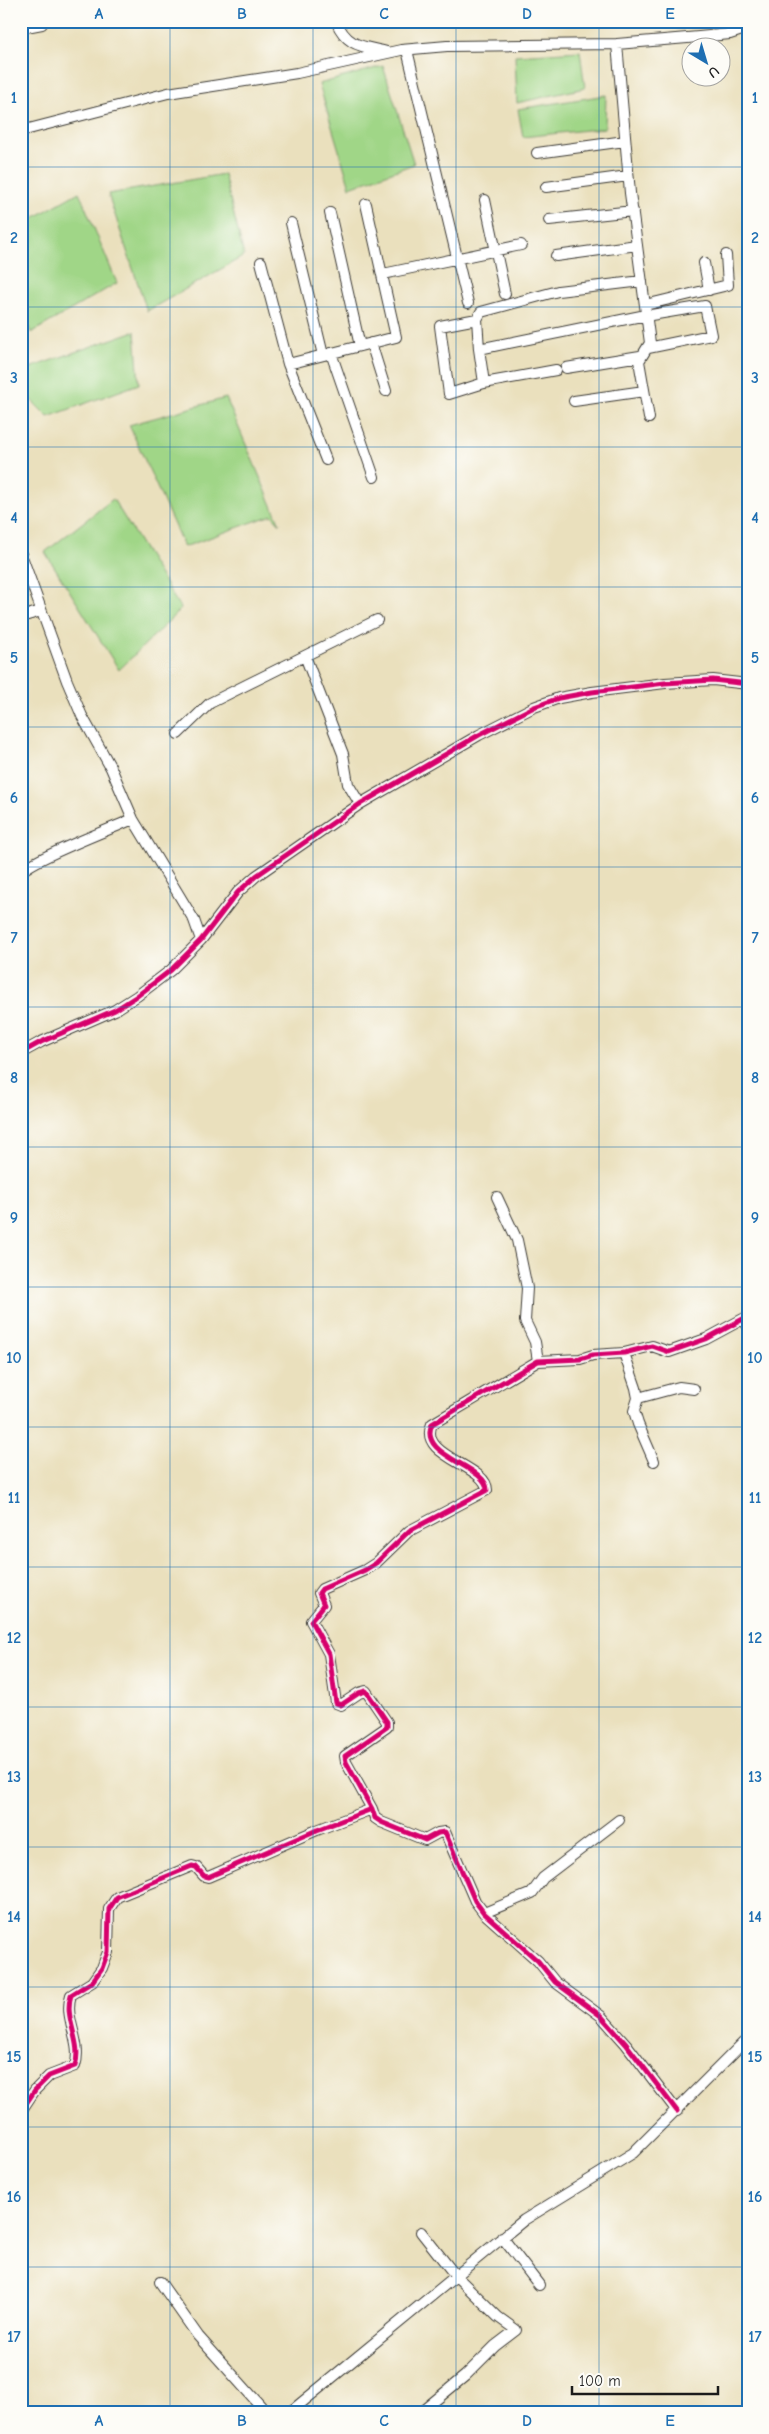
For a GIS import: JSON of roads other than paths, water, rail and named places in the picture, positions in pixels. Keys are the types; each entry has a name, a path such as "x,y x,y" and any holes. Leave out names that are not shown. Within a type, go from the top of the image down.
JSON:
{"street":[{"path":"336,21 342,34 350,41 359,46 390,52"},
{"path":"21,28 42,24"},
{"path":"21,131 59,123 168,93 297,73 390,52 447,46 617,44 699,38 730,34 748,28"},
{"path":"617,44 628,176 645,305 648,315 648,348"},
{"path":"407,50 468,303"},
{"path":"537,153 625,141"},
{"path":"546,187 628,176"},
{"path":"485,200 506,294"},
{"path":"288,364 396,337 366,204"},
{"path":"549,220 633,211"},
{"path":"330,213 360,346"},
{"path":"291,223 327,354 374,477"},
{"path":"383,274 521,245"},
{"path":"556,256 637,245"},
{"path":"645,305 728,286 726,255"},
{"path":"261,262 288,364 326,460"},
{"path":"704,263 709,290"},
{"path":"484,383 477,320 481,312 558,291 642,281"},
{"path":"477,320 440,326 449,394 484,383 640,356 648,348 711,336 705,306 648,315 479,349"},
{"path":"371,343 386,390"},
{"path":"640,356 640,368 649,418"},
{"path":"574,402 644,391"},
{"path":"21,554 82,716 115,775 133,819 194,920 201,940"},
{"path":"21,617 41,611"},
{"path":"178,734 210,703 377,620"},
{"path":"305,656 343,754 348,784 360,804"},
{"path":"21,1053 41,1042 127,1004 171,970 201,940 238,892 250,882 360,804 479,735 534,707 559,698 665,682 712,680 748,684"},
{"path":"21,873 27,866 133,819"},
{"path":"497,1197 517,1240 527,1288 525,1321 535,1342 538,1362"},
{"path":"677,2111 626,2044 601,2016 555,1982 538,1961 484,1913 475,1901 444,1832 425,1840 380,1822 375,1818 346,1762 346,1756 388,1725 366,1691 358,1693 341,1705 336,1703 329,1654 311,1621 324,1605 319,1593 326,1586 365,1570 409,1531 487,1490 483,1481 440,1450 430,1438 429,1429 442,1416 538,1362 580,1359 593,1355 624,1352 652,1346 669,1352 706,1339 746,1320"},
{"path":"624,1352 638,1398 634,1411 654,1461"},
{"path":"638,1398 680,1387 694,1389"},
{"path":"21,2111 35,2090 49,2076 75,2066 75,2035 67,2007 71,1995 92,1982 102,1968 108,1952 109,1909 117,1897 192,1866 196,1866 204,1876 208,1877 317,1830 372,1809"},
{"path":"484,1913 532,1893 544,1878 619,1820"},
{"path":"289,2413 502,2237 554,2200 622,2160 677,2111 748,2038"},
{"path":"420,2413 464,2376 495,2346 516,2330 498,2317 455,2275 421,2232"},
{"path":"502,2237 539,2285"},
{"path":"160,2282 198,2336 266,2413"}]}
